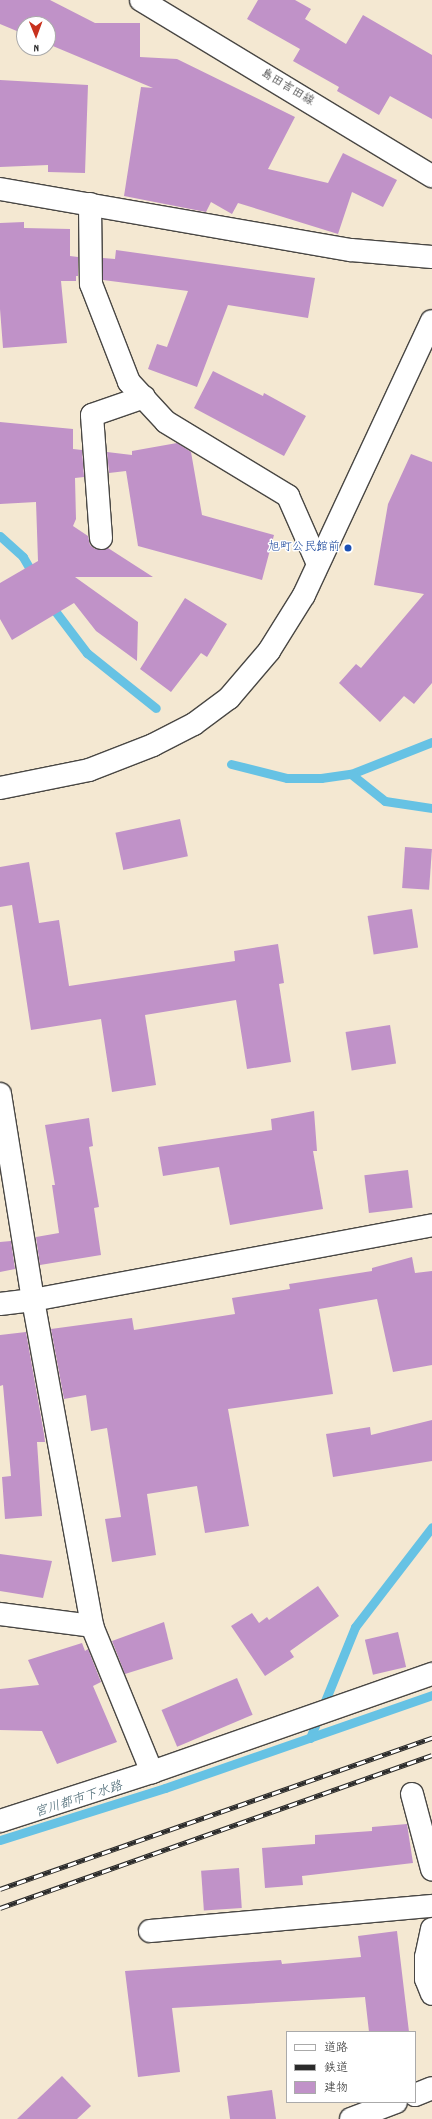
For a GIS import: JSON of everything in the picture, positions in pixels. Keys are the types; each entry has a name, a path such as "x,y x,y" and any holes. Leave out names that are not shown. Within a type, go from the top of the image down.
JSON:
{"street":[{"name":"島田吉田線","path":"141,0 432,176"},
{"path":"0,189 351,250 432,257"},
{"path":"90,204 91,284 129,382 166,422 288,496 318,564"},
{"path":"0,788 89,770 153,745 194,724 229,698 269,651 304,595 432,321"},
{"path":"101,538 92,415 144,397"},
{"path":"0,1094 33,1300 92,1626 152,1772"},
{"path":"0,1304 33,1300 432,1225"},
{"path":"0,1614 92,1626"},
{"path":"0,1821 152,1772 432,1674"},
{"path":"412,1794 432,1869"},
{"path":"150,1931 432,1906"},
{"path":"432,1930 426,1957 426,1979 432,1994"},
{"path":"416,2094 432,2088"},
{"path":"351,2119 393,2103"}],"building":[{"path":"0,0 50,0 95,23 140,23 140,57 177,59 295,117 268,169 328,183 343,153 397,180 383,207 352,192 338,234 238,203 232,214 211,202 206,212 124,196 141,87 153,88 56,47 56,16 16,16 16,31 0,24"},
{"path":"258,0 295,0 311,9 305,19 346,44 363,15 432,55 432,119 390,96 379,115 337,91 339,87 293,61 300,49 247,19"},
{"path":"0,80 88,85 85,173 48,172 48,165 0,167"},
{"path":"24,222 24,228 70,229 70,256 78,257 78,276 76,276 76,281 61,281 67,343 3,348 0,309 0,223"},
{"path":"116,250 315,278 308,318 228,305 197,387 148,369 157,344 167,347 188,291 103,280 103,258 115,259"},
{"path":"213,371 263,396 264,393 306,416 284,456 194,408"},
{"path":"0,422 73,429 73,449 82,450 84,477 75,478 76,519 73,526 88,536 90,545 95,549 108,548 153,577 75,577 138,622 137,661 96,631 74,603 12,640 0,619 0,583 38,561 36,502 0,504"},
{"path":"177,443 191,452 202,515 274,535 262,580 138,546 126,471 109,473 107,452 132,455 132,451"},
{"path":"411,454 432,462 432,683 414,704 404,696 380,722 339,683 356,664 361,668 424,594 374,585 388,504"},
{"path":"185,598 227,624 207,657 201,653 171,692 140,669"},
{"path":"180,819 188,856 123,870 115,833"},
{"path":"405,847 432,849 429,890 402,888"},
{"path":"29,862 39,923 59,920 69,986 235,961 234,951 278,944 284,983 279,984 291,1062 247,1069 236,1000 145,1015 156,1085 112,1092 101,1019 31,1030 12,905 0,907 0,867"},
{"path":"412,909 418,948 374,955 368,916"},
{"path":"390,1025 396,1064 352,1071 346,1032"},
{"path":"314,1111 317,1151 313,1151 323,1209 230,1225 219,1167 163,1176 158,1147 272,1130 271,1119"},
{"path":"89,1118 93,1146 89,1147 99,1207 94,1208 101,1255 40,1265 36,1237 59,1233 52,1185 55,1185 45,1125"},
{"path":"408,1170 413,1208 369,1213 364,1175"},
{"path":"11,1241 15,1269 0,1272 0,1242"},
{"path":"412,1257 415,1273 432,1271 432,1365 393,1372 377,1299 319,1309 333,1394 228,1409 249,1526 205,1533 197,1486 147,1494 156,1555 112,1562 105,1519 121,1517 107,1428 91,1431 86,1395 64,1399 51,1329 132,1318 134,1330 235,1314 232,1298 290,1289 289,1284 372,1271 372,1268"},
{"path":"26,1332 45,1442 37,1442 42,1516 5,1519 2,1477 11,1476 3,1385 0,1386 0,1335"},
{"path":"432,1420 432,1461 333,1477 326,1434 370,1427 371,1435"},
{"path":"0,1554 52,1561 43,1598 0,1591"},
{"path":"318,1586 339,1616 290,1651 294,1657 265,1676 231,1626 252,1613 259,1623 267,1617 269,1620"},
{"path":"164,1622 173,1659 125,1674 112,1641"},
{"path":"398,1632 406,1667 373,1675 365,1640"},
{"path":"82,1643 85,1651 88,1649 101,1682 93,1686 117,1742 57,1764 42,1731 0,1730 0,1689 39,1685 28,1660"},
{"path":"237,1678 253,1715 177,1747 162,1710"},
{"path":"407,1824 413,1863 302,1876 303,1885 265,1888 262,1848 315,1844 315,1835 372,1831 372,1827"},
{"path":"239,1868 242,1908 204,1911 201,1871"},
{"path":"397,1931 409,2031 369,2031 365,1997 172,2008 180,2072 138,2077 125,1971 281,1960 282,1964 361,1957 358,1936"},
{"path":"62,2076 91,2106 77,2119 17,2119"},
{"path":"272,2090 276,2119 230,2119 227,2096"}],"waterway":[{"path":"0,536 23,557 34,576"},
{"path":"49,603 87,653 156,708"},
{"path":"231,764 287,778 321,778 351,774 432,742"},
{"path":"351,774 385,801 432,808"},
{"path":"310,1738 355,1627 432,1527"},
{"name":"宮川都市下水路","path":"0,1840 165,1788 432,1695"}],"railway":[{"path":"0,1889 432,1738"},
{"path":"0,1908 432,1755"}],"place":[{"name":"旭町公民館前","path":"348,548"}]}
